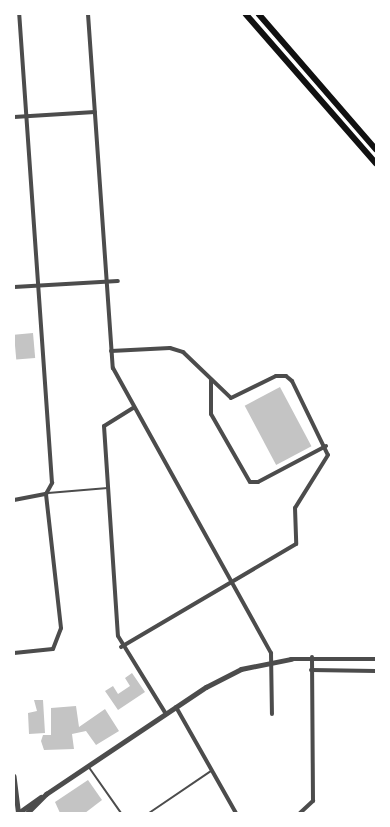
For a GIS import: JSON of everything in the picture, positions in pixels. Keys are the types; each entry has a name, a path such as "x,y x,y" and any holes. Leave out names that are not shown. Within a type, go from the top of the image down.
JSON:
{"main road":[{"path":"246,14 376,163"},
{"path":"258,14 376,149"}],"street":[{"path":"14,654 53,649 60,628 46,494 52,483 19,14"},
{"path":"88,14 111,351 114,371 274,660 272,714"},
{"path":"14,117 95,112"},
{"path":"14,286 118,281"},
{"path":"111,351 170,348 183,352 226,395 237,398 276,376 286,376 326,446 326,464 295,508 296,544 232,585 121,647"},
{"path":"211,380 211,414 250,482 258,482 326,446"},
{"path":"133,408 104,426 121,647 166,714"},
{"path":"14,500 46,494"},
{"path":"300,813 313,801 312,657"},
{"path":"21,812 222,678 274,660 312,657 376,659"},
{"path":"311,670 376,671"},
{"path":"176,707 236,813"},
{"path":"14,776 21,812"},
{"path":"21,812 29,803 46,794"},
{"path":"17,798 29,803"}],"lane":[{"path":"46,494 108,488"},
{"path":"88,766 121,813"},
{"path":"149,813 212,771"}],"building":[{"path":"33,333 35,358 16,360 14,335"},
{"path":"280,387 311,446 276,465 245,406"},
{"path":"132,673 145,692 118,710 105,691 113,686 118,694 130,686 125,678"},
{"path":"34,700 43,700 45,733 29,734 28,713 37,711"},
{"path":"76,706 79,727 105,709 119,731 96,745 86,731 72,734 74,749 44,750 41,741 43,735 51,735 51,708"},
{"path":"88,780 102,800 85,813 60,813 55,802"}]}
